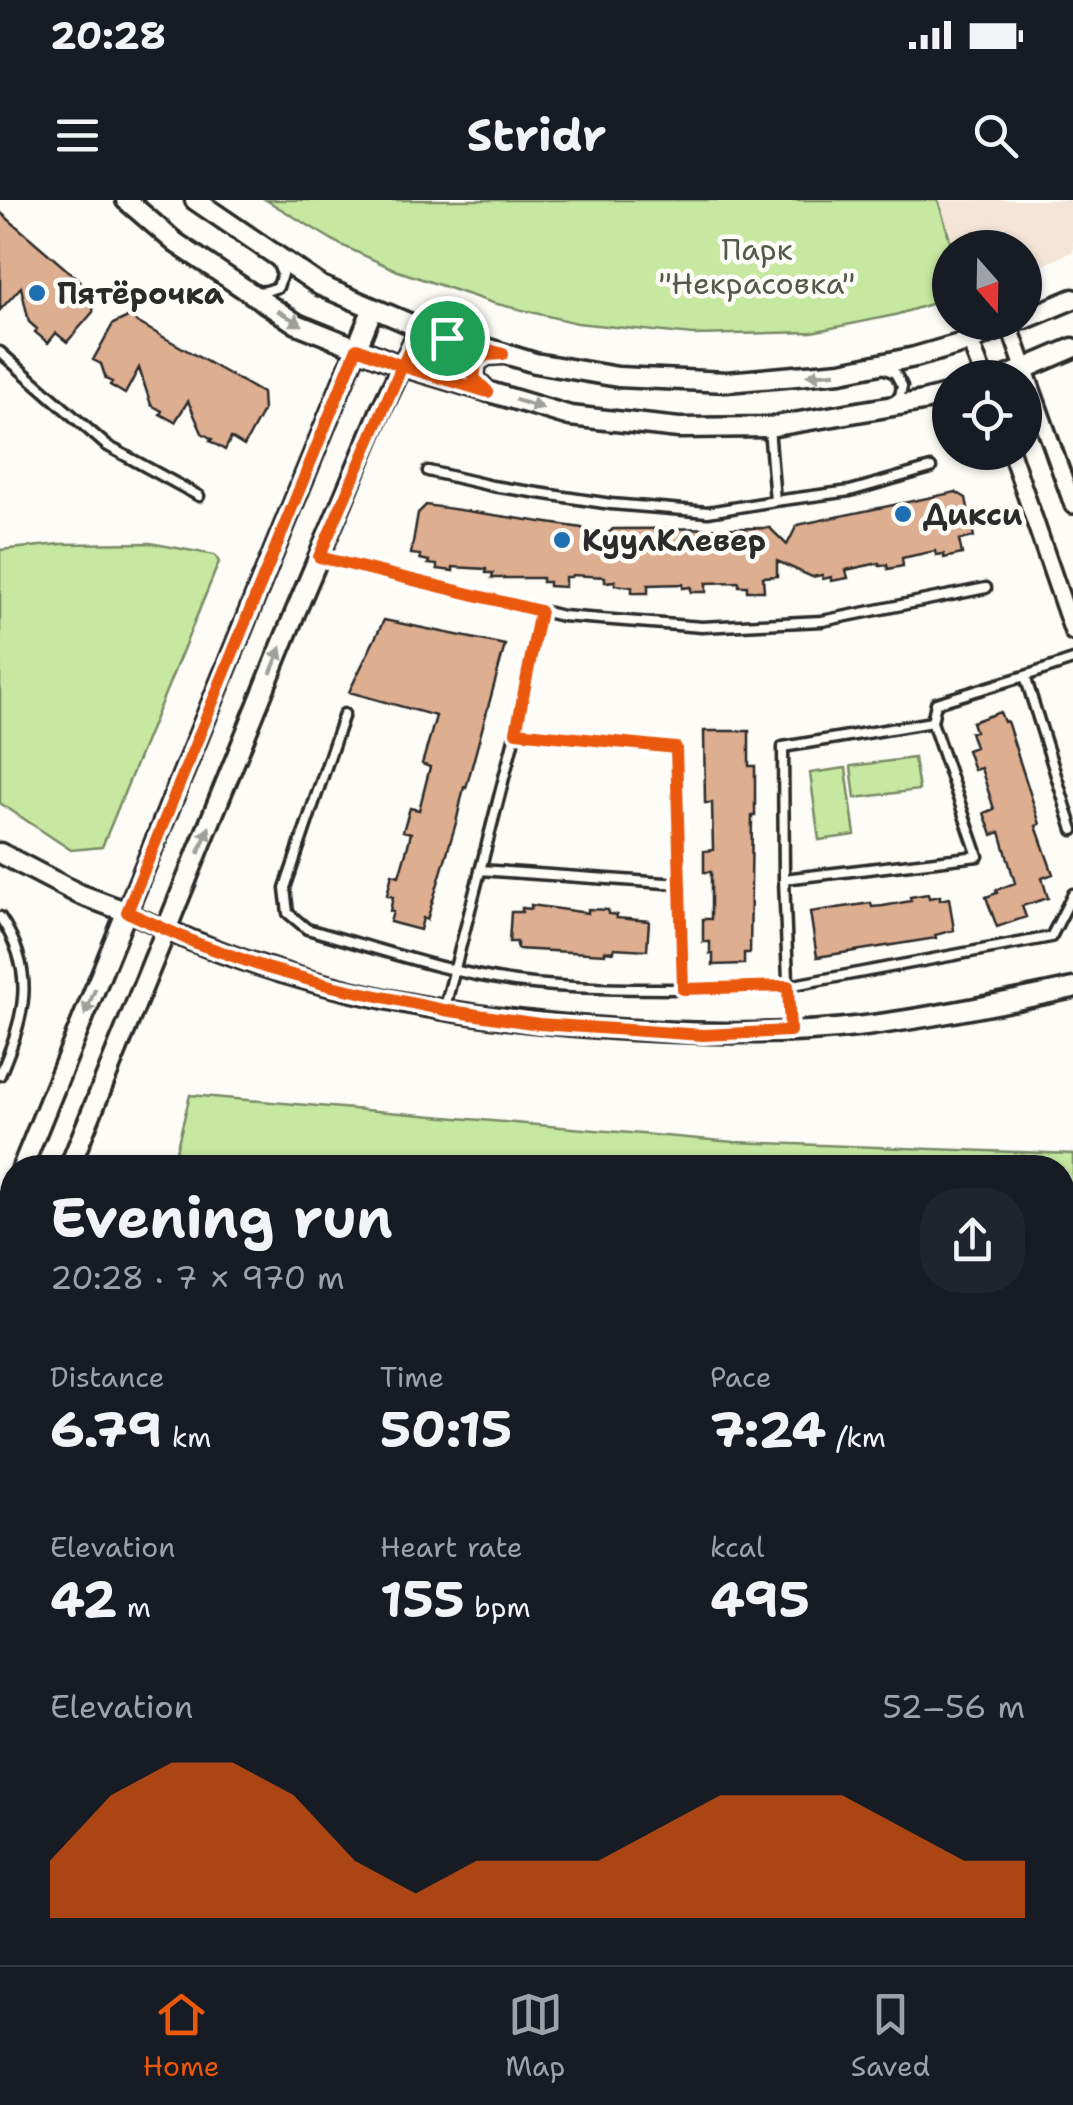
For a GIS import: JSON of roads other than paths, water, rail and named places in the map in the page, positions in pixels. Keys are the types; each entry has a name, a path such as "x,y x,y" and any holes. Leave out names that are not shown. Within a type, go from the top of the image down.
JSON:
{"street":[{"path":"126,200 176,243 298,324 402,366 570,416 679,428 769,427 932,398"},
{"path":"196,200 320,286 420,328 536,363 618,376 727,382 842,372 915,358 970,340 977,360"},
{"path":"1042,312 1073,299"},
{"path":"27,1155 373,308"},
{"path":"75,1155 319,557 420,328"},
{"path":"1042,361 1073,348"},
{"path":"488,392 474,378 476,362 487,355 503,354"},
{"path":"1042,417 1073,505"},
{"path":"1016,470 1073,632"},
{"path":"0,853 79,894 267,968 444,1010 539,1024 703,1035 790,1031 863,1026 996,1005 1073,988"}],"lane":[{"path":"250,292 278,286 282,274 273,254"},
{"path":"0,352 106,445 200,496"},
{"path":"877,365 895,373 902,386 900,396 888,407"},
{"path":"769,427 775,502"},
{"path":"428,470 492,486 708,512 850,491 931,468"},
{"path":"319,557 562,616 702,627 822,621 986,588"},
{"path":"444,1010 516,732 540,611"},
{"path":"784,879 978,856 932,722 936,703 1073,660"},
{"path":"1026,676 1073,830"},
{"path":"344,714 285,888 288,913 307,929 454,970 515,982 586,988 788,986 1051,936 1073,894"},
{"path":"790,1031 783,747 932,722"},
{"path":"516,732 676,748 683,989"},
{"path":"480,870 680,884"},
{"path":"0,917 19,957 24,988 21,1020 0,1075"}],"place":[{"name":"Пятёрочка","path":"37,293"},
{"name":"Дикси","path":"903,514"},
{"name":"КуулКлевер","path":"562,540"}],"park label":[{"name":"Парк \"Некрасовка\"","path":"757,266"}]}
